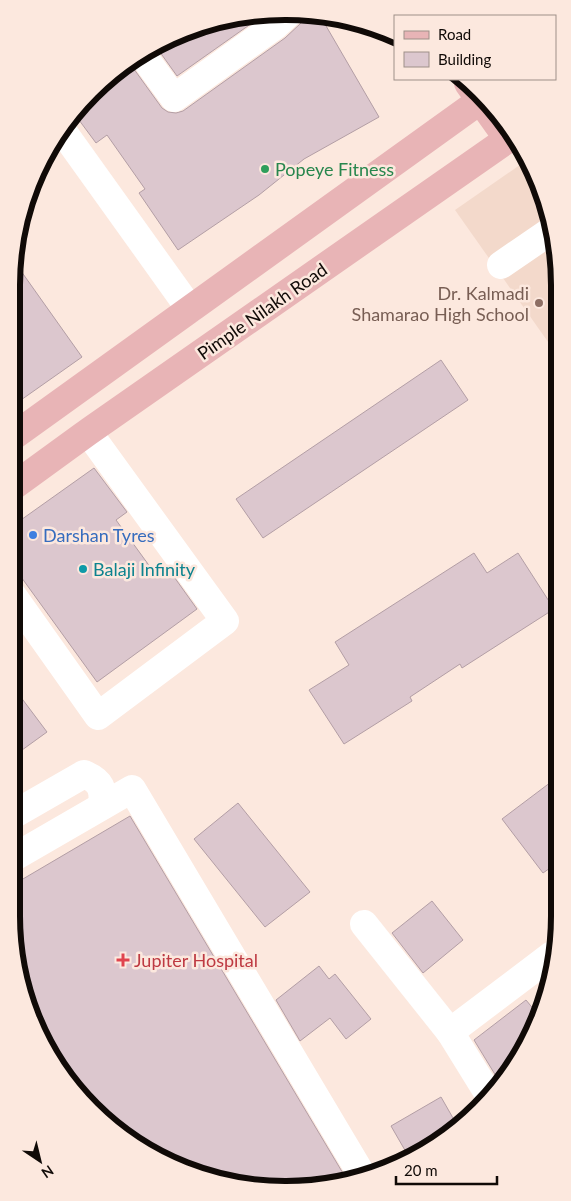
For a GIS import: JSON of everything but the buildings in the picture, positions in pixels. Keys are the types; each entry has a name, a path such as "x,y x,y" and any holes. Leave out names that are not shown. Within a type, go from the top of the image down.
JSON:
{"main road":[{"path":"20,432 190,309 473,98"},
{"name":"Pimple Nilakh Road","path":"20,481 506,139"}],"street":[{"path":"146,60 174,98 281,20"},
{"path":"66,136 190,309"},
{"path":"501,265 546,234"},
{"path":"20,606 98,716 224,621 88,432"},
{"path":"20,811 84,774 95,778 103,792 102,806"},
{"path":"20,854 132,789 359,1170"},
{"path":"364,924 450,1032 486,1090"},
{"path":"450,1032 548,957"}],"shaded area":[{"name":"Dr. Kalmadi Shamarao High School","path":"521,164 537,200 549,251 551,346 455,210"}],"place":[{"name":"Popeye Fitness","path":"265,169"},
{"name":"Dr. Kalmadi Shamarao High School","path":"539,303"},
{"name":"Darshan Tyres","path":"33,535"},
{"name":"Balaji Infinity","path":"83,569"},
{"name":"Jupiter Hospital","path":"123,960"}]}
